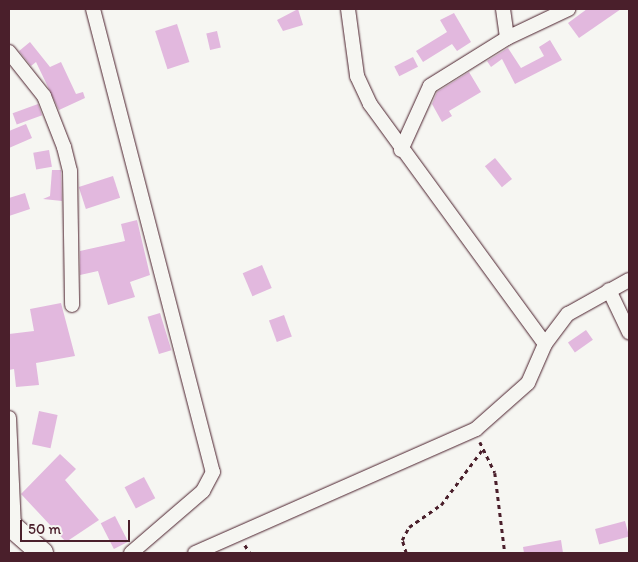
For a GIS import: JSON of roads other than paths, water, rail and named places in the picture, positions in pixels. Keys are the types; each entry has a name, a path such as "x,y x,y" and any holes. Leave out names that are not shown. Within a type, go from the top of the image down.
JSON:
{"main road":[{"path":"11,526 42,553"}],"street":[{"path":"93,9 213,472 203,491 131,553"},
{"path":"348,9 357,76 401,150 545,344"},
{"path":"503,9 507,38"},
{"path":"401,150 430,86 507,38 568,9"},
{"path":"9,52 44,96 64,146 70,171 72,305"},
{"path":"195,553 476,429 528,383 545,344 568,314 629,280"},
{"path":"609,290 629,332"},
{"path":"9,418 11,526"}]}
